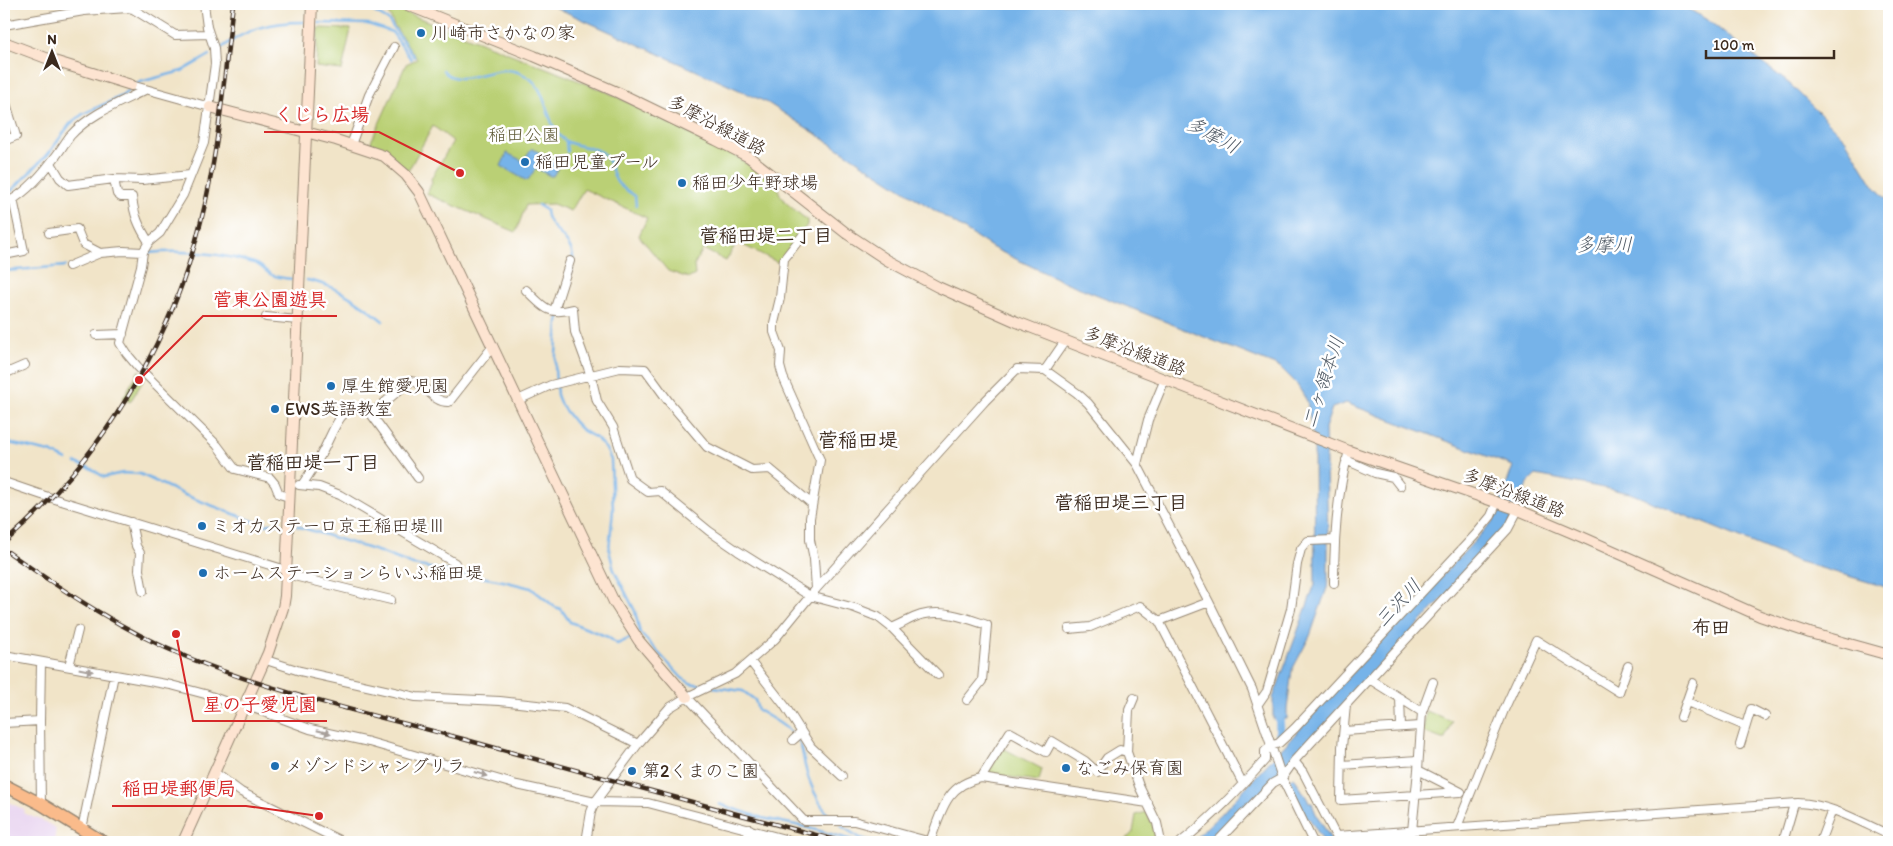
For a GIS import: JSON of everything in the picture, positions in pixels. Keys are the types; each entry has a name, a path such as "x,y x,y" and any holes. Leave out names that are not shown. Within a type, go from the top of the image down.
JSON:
{"main road":[{"path":"4,785 41,804 103,842"}],"street":[{"path":"204,4 209,34 214,48 215,64 204,143 183,195 160,233 149,242 143,252 120,343 127,354 217,445 235,469 270,478 279,494 302,485 322,452 340,416 355,408 361,408 371,414 418,478"},
{"path":"183,842 266,660 283,608 312,4"},
{"name":"多摩沿線道路","path":"405,4 534,56 619,93 716,140 749,158 846,233 887,260 938,287 1065,341 1291,428 1345,453 1499,502 1760,616 1810,633 1889,654"},
{"path":"4,25 84,11 128,8 133,9 175,35 209,34"},
{"path":"4,42 54,61 138,87 351,145 384,156 406,175 419,192 614,602 639,641 687,697 804,821 854,822 930,842 945,803 958,786 970,780 981,778 1148,803"},
{"path":"351,145 369,95 394,47"},
{"path":"4,204 14,199 51,163 70,136 88,120 138,87"},
{"path":"4,97 16,136 4,141"},
{"path":"51,163 60,178 68,185 114,179 142,180 190,175"},
{"path":"114,179 117,194 132,197 134,214 138,225 149,242"},
{"path":"4,255 24,251 14,199"},
{"path":"49,233 76,229 83,244 100,253"},
{"path":"803,235 784,259 774,332 781,351 780,366 783,376 820,460 812,504 810,540 814,560 816,589"},
{"path":"69,266 100,253 143,252"},
{"path":"558,311 570,260"},
{"path":"526,290 547,310 573,309 575,332 598,401 613,427 630,479 648,492 660,491 731,546 810,596 855,608 878,617 892,628 938,675"},
{"path":"266,317 298,320"},
{"path":"96,335 123,334"},
{"path":"1045,370 1065,341"},
{"path":"371,414 410,381 421,384 439,401 449,402 493,346"},
{"path":"4,374 25,365"},
{"path":"518,400 555,385 620,368 645,369 669,402 707,447 752,470 770,469 812,504"},
{"path":"587,842 591,812 595,802 638,744 669,708 734,674 750,662 774,639 816,589 985,401 1017,369 1045,370 1077,393 1088,403 1137,464 1209,602 1258,704 1281,776 1313,842"},
{"path":"1137,464 1148,420 1165,379"},
{"path":"1334,583 1334,540 1345,453 1375,473 1393,477 1400,486"},
{"path":"4,482 42,496 131,522 286,572 391,600"},
{"path":"302,485 319,487 340,496 455,563"},
{"path":"1182,842 1200,828 1243,784 1265,760 1265,751 1272,750 1295,728 1477,533 1491,516 1499,502"},
{"path":"1217,842 1371,680 1508,529 1517,510"},
{"path":"131,522 136,546 140,553 139,570 143,591"},
{"path":"1258,704 1267,692 1291,609 1301,549 1308,541 1334,540"},
{"path":"1159,621 1209,602"},
{"path":"1069,629 1090,627 1140,606 1159,621 1243,784"},
{"path":"892,628 932,613 956,615 987,625 982,681 967,700"},
{"path":"69,666 78,630"},
{"path":"1457,827 1536,640 1619,692 1628,666"},
{"path":"4,655 171,685 205,694 310,729 369,742 517,785 595,802 648,803 796,842"},
{"path":"266,660 300,671 416,697 500,701 565,708 638,744"},
{"path":"41,662 41,804"},
{"path":"750,662 785,706 797,736 811,746 842,776"},
{"path":"82,829 114,676"},
{"path":"1371,680 1422,712"},
{"path":"1412,831 1420,726 1422,712 1433,682"},
{"path":"1681,717 1693,683"},
{"path":"1134,698 1130,710 1127,752 1139,786 1157,823 1161,842"},
{"path":"1400,698 1401,727"},
{"path":"1687,702 1745,726"},
{"path":"1346,706 1341,800 1460,792"},
{"path":"1740,745 1751,709 1765,716"},
{"path":"4,723 40,721"},
{"path":"1344,730 1420,726"},
{"path":"981,778 1010,732 1046,752 1052,741 1085,761 1097,772 1107,758 1120,750 1127,752"},
{"path":"1342,765 1418,760"},
{"path":"1294,761 1303,772 1338,839 1457,827 1720,807 1809,803 1832,810 1889,835"},
{"path":"1418,770 1460,792 1471,795"},
{"path":"214,772 241,792 344,842"},
{"path":"1783,842 1794,804"},
{"path":"1820,842 1832,810"},
{"path":"746,842 750,829"}],"shaded area":[{"path":"4,800 25,810 24,813 56,828 54,842 4,842"}],"green space":[{"name":"稲田公園","path":"384,4 607,92 734,155 778,185 781,196 807,220 807,225 782,259 781,264 737,242 726,261 703,249 694,265 695,275 689,278 668,271 639,236 647,218 584,189 571,211 553,204 526,205 516,232 427,194 432,182 431,179 453,141 433,126 408,171 390,156 369,146 406,64 417,59 394,25"},
{"path":"318,28 351,29 342,70 316,67"},
{"path":"139,370 145,378 130,402 123,398"},
{"path":"1426,711 1452,721 1445,739 1423,732"},
{"path":"1003,748 1042,769 1039,781 987,774"},
{"path":"1146,812 1153,825 1156,842 1124,842 1133,832 1136,815"}],"water":[{"name":"多摩川","path":"548,4 1680,4 1709,21 1791,85 1845,139 1874,186 1889,202 1889,588 1797,561 1630,493 1536,475 1528,483 1503,534 1255,800 1213,842 1191,842 1221,814 1494,520 1513,466 1346,403 1332,408 1325,428 1328,585 1310,636 1292,670 1287,719 1273,719 1273,698 1315,584 1314,444 1307,401 1296,383 1280,367 1060,280 993,248 768,103"},
{"path":"531,149 558,163 559,166 553,176 536,168 528,180 525,180 501,166 507,153 523,161"},
{"path":"1294,777 1309,802 1312,802 1332,842 1324,842 1309,818 1307,820 1288,780"}],"waterway":[{"path":"138,8 143,4"},
{"path":"361,4 388,20 414,57"},
{"path":"220,49 240,36 259,28 280,23 304,22"},
{"path":"319,23 368,24 392,32 411,59"},
{"path":"137,84 182,71 210,55"},
{"path":"443,70 455,78 510,70 521,73 532,80 541,93 559,135 569,143 601,152 609,162 617,182 635,196 636,205"},
{"path":"4,196 49,153 70,124 83,114 122,96 130,89"},
{"path":"566,142 567,152"},
{"path":"538,205 546,210 550,223 570,247 573,262"},
{"path":"147,253 187,252 228,257 261,266 275,276 292,279"},
{"path":"4,271 66,266"},
{"path":"572,268 558,322 555,370 557,395 561,405 574,422 582,430 596,438 606,449 611,460 613,510 609,550 614,570 635,611 640,633 682,678 690,683 706,686"},
{"path":"307,280 338,290 357,301 383,321"},
{"path":"4,442 50,452 67,460"},
{"path":"76,463 90,468 104,477 123,473 140,474 187,496 263,525 279,523"},
{"path":"297,526 380,552 413,565 503,581 531,588 555,607 561,609 570,622 608,637 617,644 631,638"},
{"path":"713,687 743,691 755,700 758,710 794,735 801,746 811,786 828,815"},
{"name":"二ヶ領本川","path":"1279,709 1280,735"},
{"path":"719,804 762,818 801,826 860,842"},
{"path":"841,826 860,838 874,842"}],"railway":[{"path":"4,543 39,510 71,475 101,437 151,355 171,312 188,267 207,195 220,113 233,4"},
{"path":"8,552 73,596 141,636 222,671 324,703 843,842"}],"place":[{"name":"川崎市さかなの家","path":"421,33"},
{"name":"稲田児童プール","path":"525,162"},
{"name":"くじら広場","path":"460,173"},
{"name":"稲田少年野球場","path":"682,183"},
{"name":"菅東公園遊具","path":"139,380"},
{"name":"厚生館愛児園","path":"331,386"},
{"name":"EWS英語教室","path":"275,409"},
{"name":"ミオカステーロ京王稲田堤Ⅲ","path":"202,526"},
{"name":"ホームステーションらいふ稲田堤","path":"203,573"},
{"name":"星の子愛児園","path":"176,634"},
{"name":"メゾンドシャングリラ","path":"275,766"},
{"name":"なごみ保育園","path":"1066,768"},
{"name":"第2くまのこ園","path":"632,771"},
{"name":"稲田堤郵便局","path":"319,816"}],"district":[{"name":"菅稲田堤二丁目","path":"766,235"},
{"name":"菅稲田堤","path":"858,440"},
{"name":"菅稲田堤一丁目","path":"313,462"},
{"name":"菅稲田堤三丁目","path":"1121,502"},
{"name":"布田","path":"1711,627"}],"water label":[{"name":"三沢川","path":"1398,603"}]}
